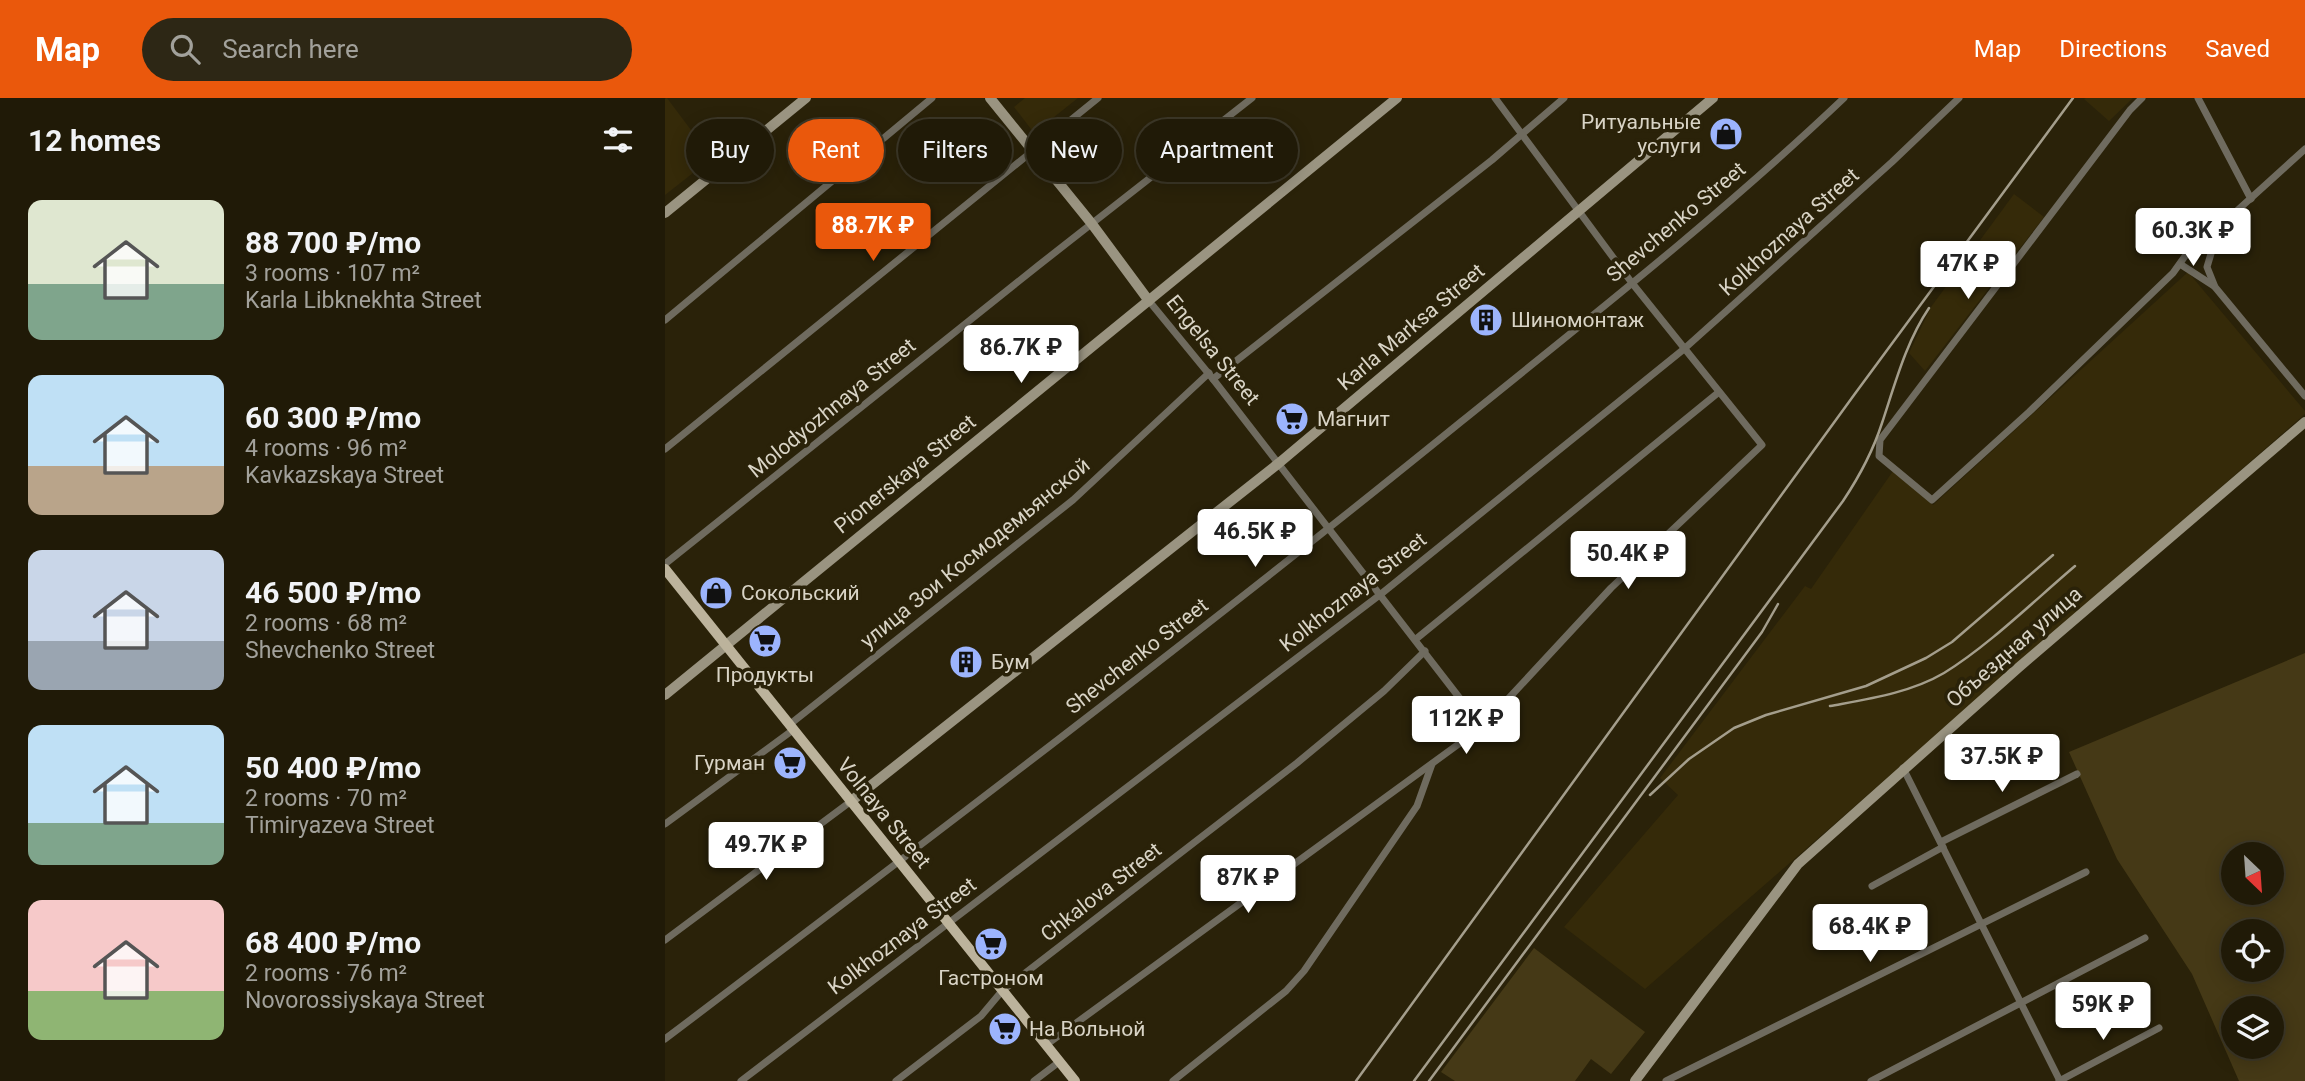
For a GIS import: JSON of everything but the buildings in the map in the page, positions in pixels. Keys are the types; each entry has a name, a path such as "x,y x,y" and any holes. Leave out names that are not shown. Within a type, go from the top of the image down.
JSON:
{"main road":[{"name":"Volnaya Street","path":"665,566 791,728 1075,1081"}],"street":[{"path":"665,213 806,98"},
{"path":"665,320 932,98"},
{"name":"Engelsa Street","path":"990,98 1026,142"},
{"path":"1073,119 1098,98"},
{"name":"Molodyozhnaya Street","path":"665,566 1252,98"},
{"name":"Pionerskaya Street","path":"665,695 1397,98"},
{"path":"1046,1045 1482,727 1611,588 1762,445 1632,283 1495,98"},
{"name":"улица Зои Космодемьянской","path":"665,824 791,728 1073,500 1211,376 1492,160 1563,98"},
{"name":"Karla Marksa Street","path":"665,940 851,802 1279,464 1713,98"},
{"name":"Shevchenko Street","path":"665,1039 1329,529 1632,283 1787,152 1844,98"},
{"name":"Kolkhoznaya Street","path":"741,1081 1381,594 1684,349 1892,162 1959,98"},
{"path":"2142,98 2130,110 1880,440 1879,456 1932,500 2029,412 2173,273 2193,245 2219,227 2305,149"},
{"path":"2198,98 2251,199"},
{"path":"665,449 1026,158"},
{"name":"Engelsa Street","path":"1058,182 1482,727"},
{"path":"2215,287 2207,267 2219,227"},
{"path":"2180,264 2215,287 2305,396"},
{"path":"1416,639 1719,392"},
{"name":"Объездная улица","path":"1635,1081 1798,864 1903,768 2305,422"},
{"name":"Chkalova Street","path":"896,1081 981,1016 1002,991 1297,763 1384,691 1425,651"},
{"path":"1173,1081 1286,990 1304,971 1417,806 1433,762"},
{"path":"1903,768 2060,1081 2159,1028"},
{"path":"1872,886 1942,845 2077,774"},
{"path":"1666,1081 2086,872"},
{"path":"1871,1081 2145,938"},
{"path":"1034,1081 1059,1062"}],"shaded area":[{"path":"667,98 686,123 686,178 665,195"},
{"path":"1025,98 1078,98 1052,119 1026,119 1026,123 1014,107"},
{"path":"2133,98 2109,121 2084,99"},
{"path":"2014,194 2044,217 1925,371 1909,353 1931,307"},
{"path":"2188,272 2305,414 1645,989 1564,927 1678,795 1660,778 1805,586 1811,589 1893,471 1933,505"},
{"path":"2305,653 2305,1081 2239,1081 2229,1059 2284,1059 2284,996 2221,996 2221,1040 2192,974 2117,859 2069,752"},
{"path":"1534,948 1645,1032 1611,1074 1591,1059 1575,1081 1455,1081 1441,1072"}],"railway":[{"path":"1356,1081 2073,98"},
{"path":"1414,1081 1843,501 1870,454 1907,349 1929,308"},
{"path":"1650,795 1689,759 1734,728 1766,715 1866,686 1926,658 1952,642 2053,555"},
{"path":"1830,706 1917,686 1944,673 1994,636 2075,566"},
{"path":"1429,1081 1762,632 1778,604"}],"place":[{"name":"Ритуальные услуги","path":"1726,134"},
{"name":"Шиномонтаж","path":"1486,320"},
{"name":"Магнит","path":"1292,419"},
{"name":"Сокольский","path":"716,593"},
{"name":"Продукты","path":"765,641"},
{"name":"Бум","path":"966,662"},
{"name":"Гурман","path":"790,763"},
{"name":"Гастроном","path":"991,944"},
{"name":"На Вольной","path":"1005,1029"}]}
